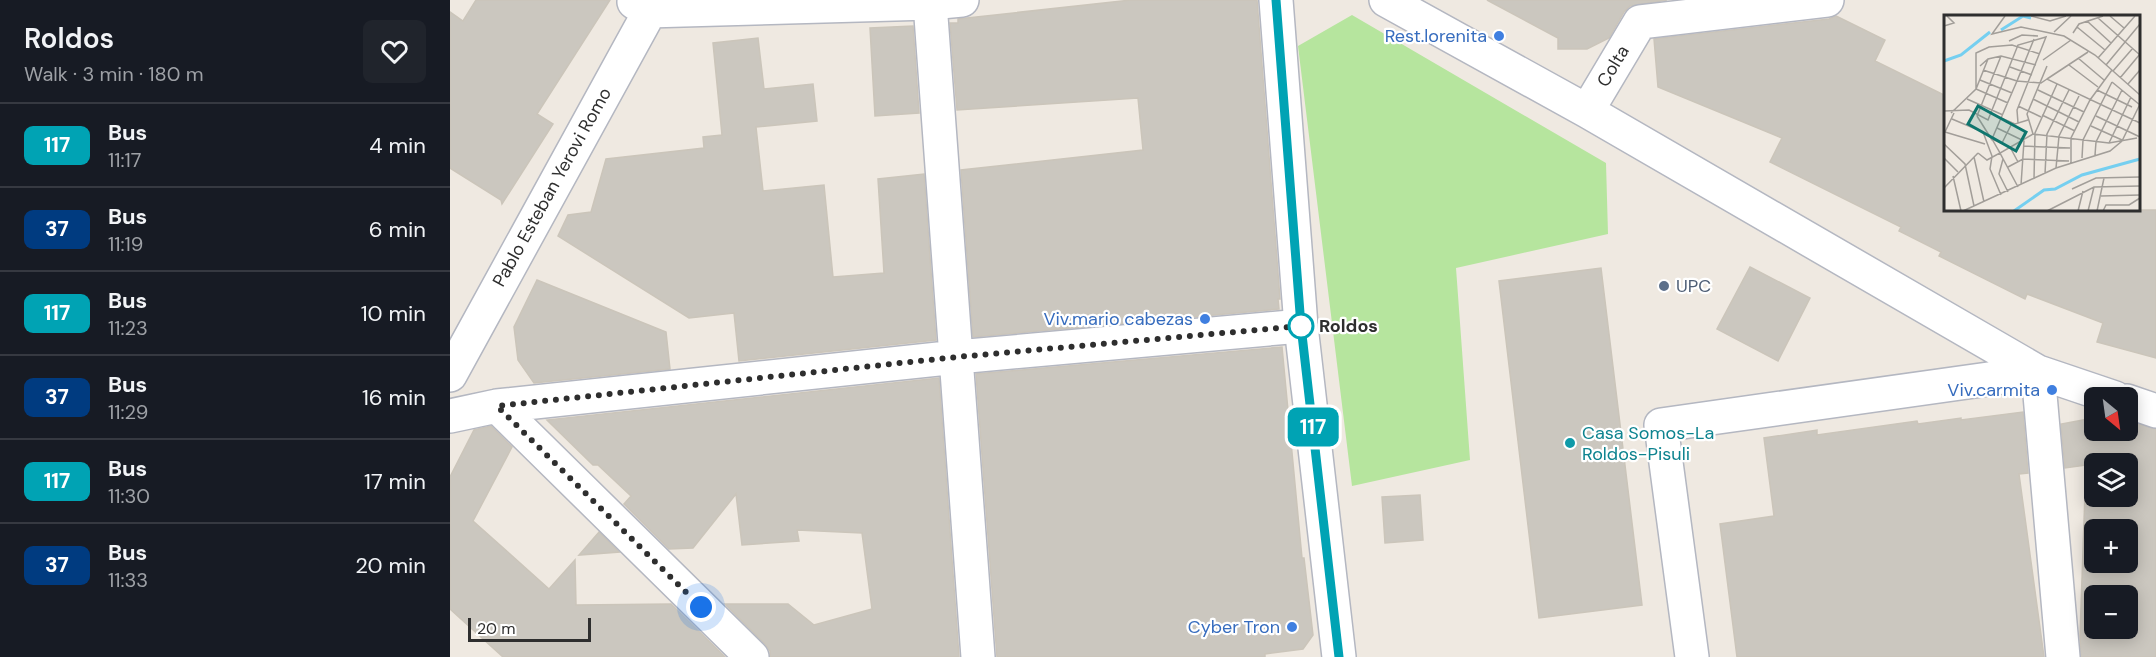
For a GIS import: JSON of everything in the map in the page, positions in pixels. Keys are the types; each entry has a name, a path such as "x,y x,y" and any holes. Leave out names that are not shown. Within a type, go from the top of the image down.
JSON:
{"street":[{"path":"1276,0 1301,326 1339,657"},
{"path":"1386,0 1587,111 2038,372 2084,388"},
{"path":"1640,11 1827,0"},
{"path":"645,4 946,1 957,357 978,657"},
{"name":"Pablo Esteban Yerovi Romo","path":"450,375 645,4"},
{"name":"Colta","path":"1587,111 1640,11"},
{"path":"450,416 497,406 957,357 1301,326"},
{"path":"1692,657 1661,425 2038,372"},
{"path":"2038,372 2063,657"},
{"path":"2138,405 2156,411"},
{"path":"497,406 752,657"}],"green space":[{"path":"1352,15 1606,163 1608,234 1456,268 1470,460 1352,486 1298,46"}],"building":[{"path":"476,0 610,0 537,114 553,124 502,204 501,200 450,168 450,12 463,21"},
{"path":"1131,0 1257,0 1279,309 973,337 961,170 1143,150 1138,98 957,110 950,23 958,23 958,19"},
{"path":"1487,0 1667,0 1630,6 1609,38 1587,49 1558,49 1558,38"},
{"path":"1836,16 1885,40 1875,61 1944,95 1944,212 2141,212 2141,210 2156,210 2156,358 2097,342 2103,323 2027,294 2025,299 1939,256 1941,252 1899,231 1901,227 1770,162 1782,138 1658,87 1654,39 1829,19"},
{"path":"913,26 919,113 875,116 870,28"},
{"path":"758,38 764,89 813,84 817,121 756,127 763,191 824,185 833,277 884,273 878,179 924,174 936,340 739,361 734,313 689,318 558,236 568,215 591,212 606,159 704,148 703,137 722,135 713,43"},
{"path":"1750,267 1810,298 1778,361 1717,329"},
{"name":"Casa Somos-La Roldos-Pisuli","path":"1601,268 1642,605 1539,618 1499,281"},
{"path":"537,280 666,332 670,369 534,383 518,360 514,327"},
{"path":"1282,347 1302,558 1304,558 1313,635 1303,649 1265,654 1265,657 997,657 976,374"},
{"path":"939,378 959,657 770,657 770,651 765,644 725,604 788,604 814,625 872,609 862,533 797,530 799,541 742,545 736,494 693,548 669,549 624,504 631,496 598,465 593,465 547,420"},
{"path":"2023,412 2028,473 2019,474 2044,657 1737,657 1720,524 1774,516 1764,438 1817,430 1817,435 1917,421 1918,424"},
{"path":"2084,420 2084,441 2138,441 2138,424 2156,429 2156,657 2081,657 2084,522 2084,573 2138,573 2138,519 2084,519 2085,507 2138,507 2138,453 2084,453 2084,465 2065,468 2061,424"},
{"path":"491,426 512,447 473,521 549,589 575,560 576,605 671,604 725,657 503,657 450,609 450,477 474,430"},
{"path":"1420,495 1423,540 1385,543 1382,497"},
{"path":"599,532 619,552 579,555"}],"bus line":[{"name":"117","path":"1276,0 1301,326 1339,657"}],"place":[{"name":"Rest.lorenita","path":"1499,36"},
{"name":"UPC","path":"1664,286"},
{"name":"Viv.mario cabezas","path":"1205,319"},
{"name":"Roldos","path":"1301,326"},
{"name":"Viv.carmita","path":"2052,390"},
{"name":"Casa Somos-La Roldos-Pisuli","path":"1570,443"},
{"name":"Cyber Tron","path":"1292,627"}],"route":[{"path":"701,607 497,406 957,357 1301,326"}]}
